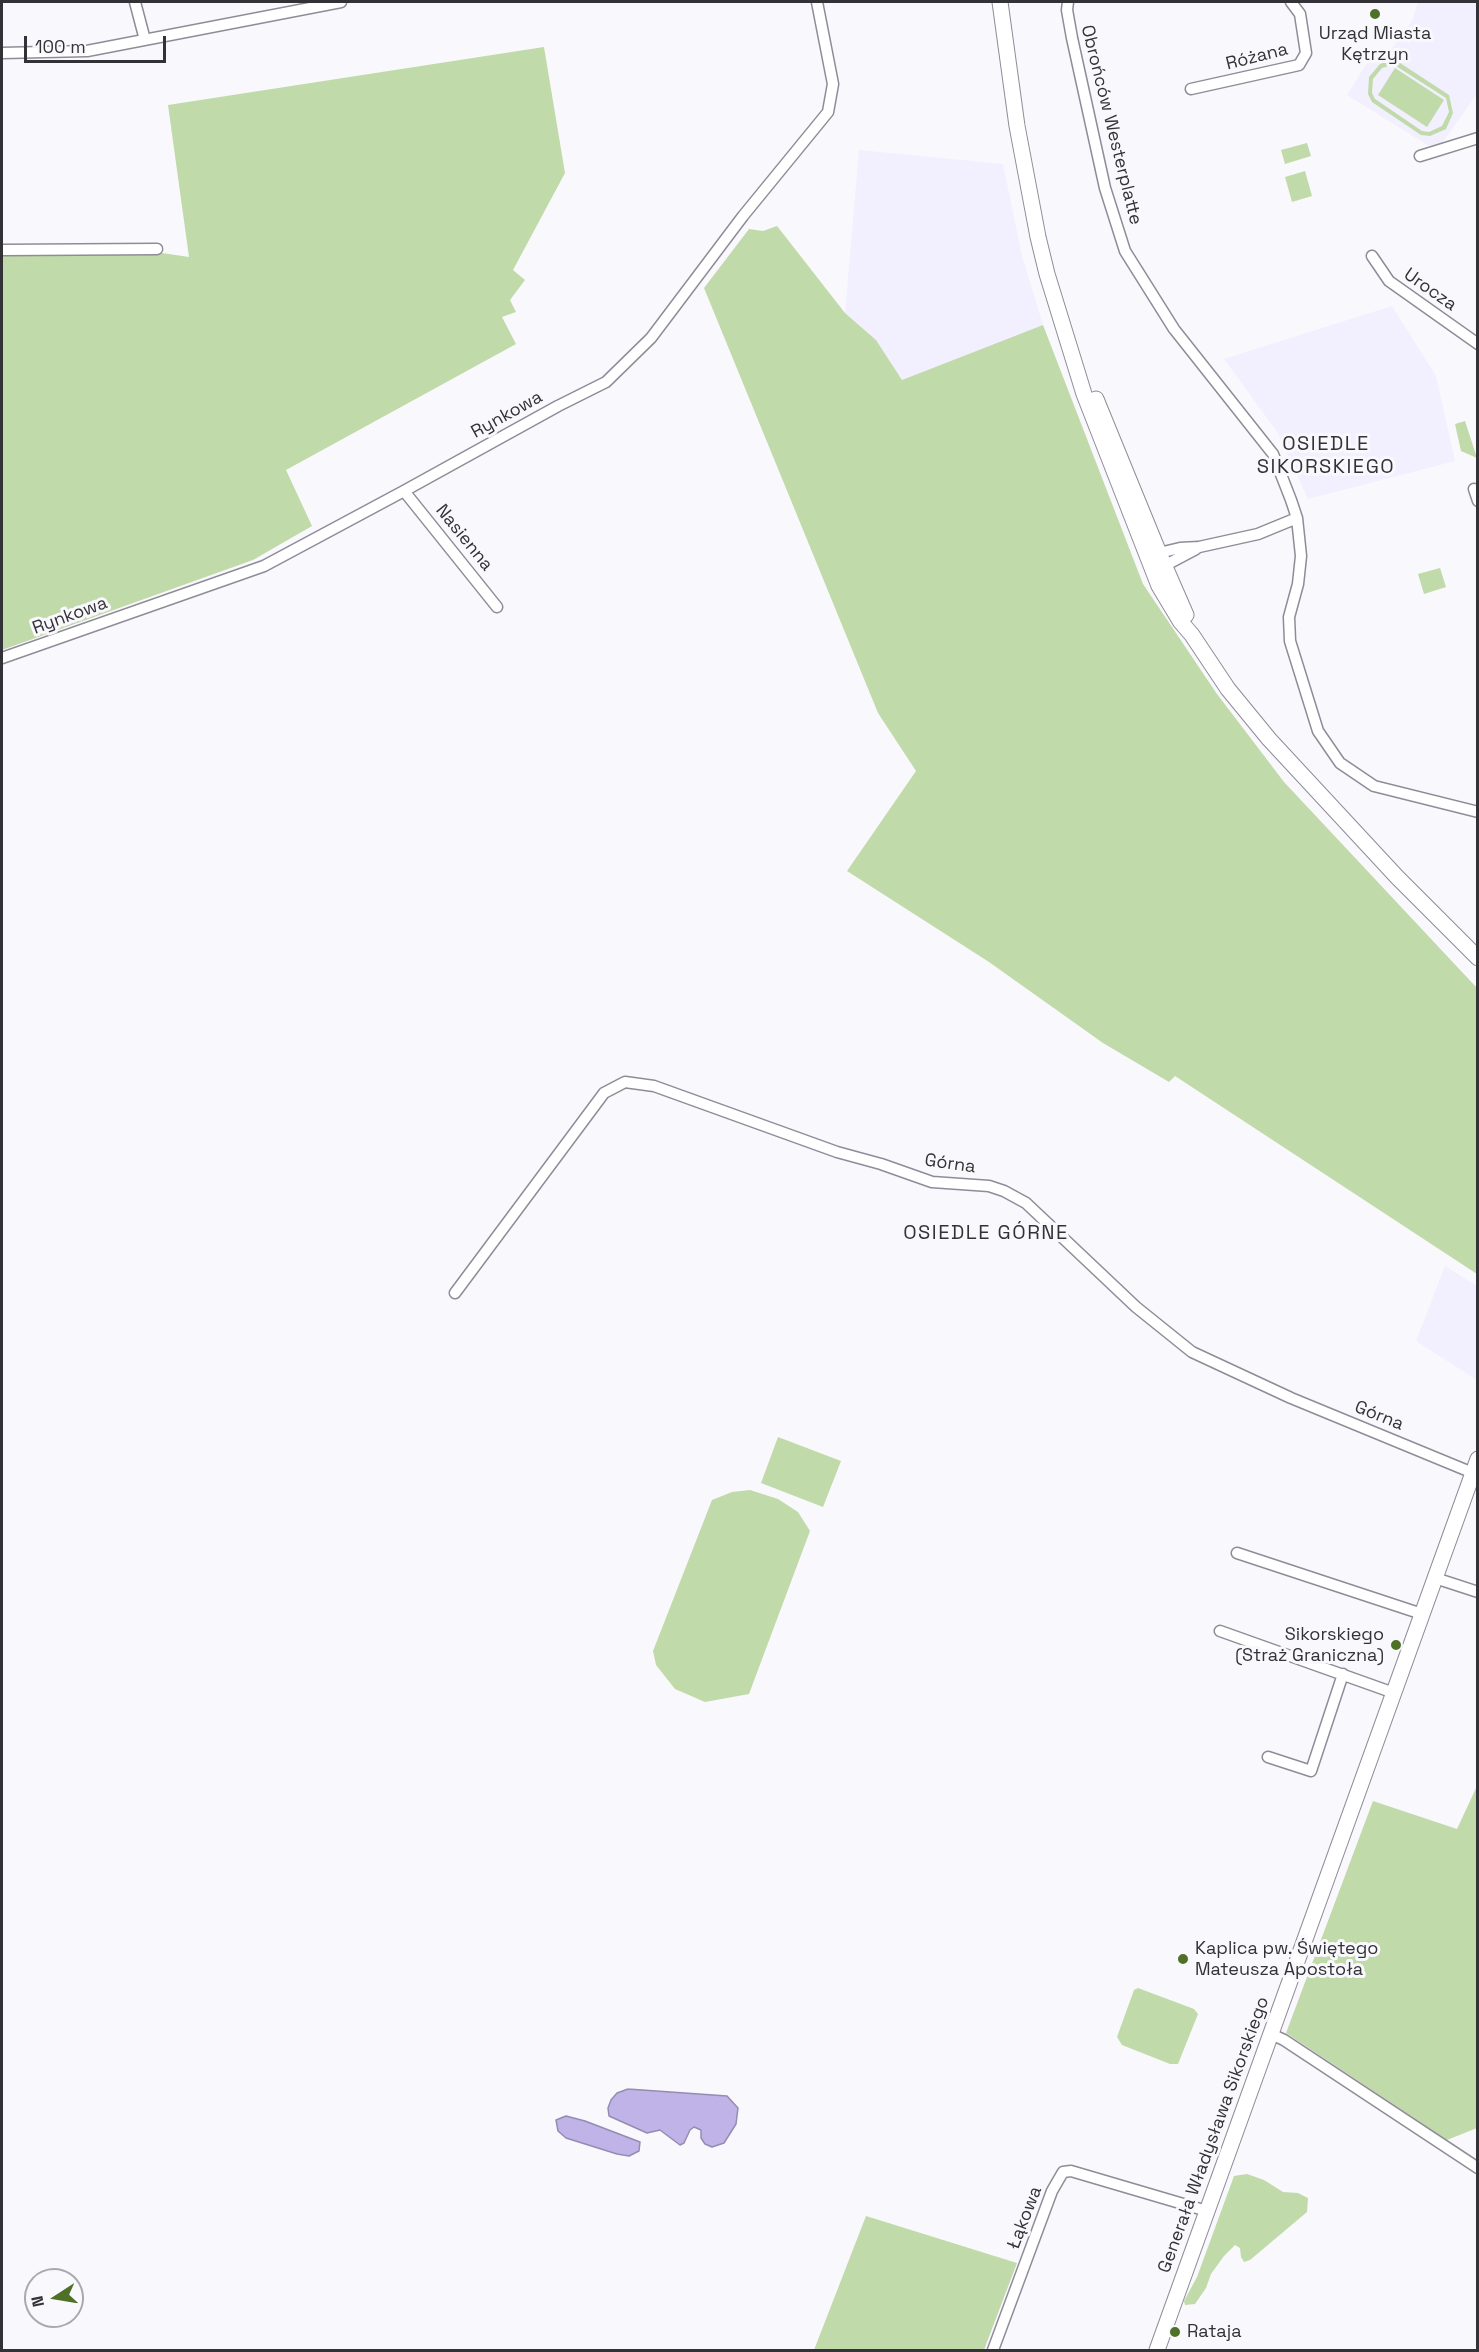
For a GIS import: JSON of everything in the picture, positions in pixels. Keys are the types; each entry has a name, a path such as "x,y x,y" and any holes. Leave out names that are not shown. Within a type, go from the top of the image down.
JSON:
{"street":[{"path":"135,2 145,40"},
{"path":"2,52 87,51 341,2"},
{"name":"Rynkowa","path":"2,658 264,566 606,382 651,338 743,216 828,112 833,84 817,2"},
{"path":"1000,2 1007,67 1038,237 1061,322 1084,394 1157,561 1187,616 1192,635 1228,689 1269,740 1478,958"},
{"name":"Obrońców Westerplatte","path":"1068,2 1067,10 1072,38 1105,188 1125,251 1174,329 1273,454 1297,518 1300,570 1289,617 1290,641 1318,731 1340,763 1374,786 1478,812"},
{"name":"Różana","path":"1191,89 1299,65 1306,53 1300,14 1291,2"},
{"path":"1420,156 1478,138"},
{"path":"2,249 157,249"},
{"name":"Urocza","path":"1372,256 1389,281 1475,338"},
{"path":"1474,489 1478,501"},
{"name":"Nasienna","path":"404,491 497,607"},
{"path":"1157,561 1199,547 1258,534 1297,518"},
{"name":"Górna","path":"455,1293 604,1093 625,1082 654,1086 837,1152 881,1164 932,1182 989,1186 1004,1191 1026,1203 1136,1307 1192,1352 1291,1398 1475,1466"},
{"name":"Generała Władysława Sikorskiego","path":"1157,2350 1475,1466"},
{"path":"1237,1553 1422,1614"},
{"path":"1435,1578 1478,1592"},
{"path":"1220,1631 1394,1693"},
{"path":"1268,1757 1311,1771 1343,1674"},
{"path":"1271,2034 1284,2040 1478,2168"},
{"name":"Łąkowa","path":"993,2350 1052,2191 1063,2172 1071,2171 1207,2211"}],"shaded area":[{"path":"1418,2 1477,2 1477,94 1439,147 1434,149 1347,95 1376,48 1390,51 1412,21"},
{"path":"859,150 1003,164 1022,256 1043,325 902,380 876,340 845,313"},
{"path":"1392,306 1436,376 1455,461 1308,499 1278,433 1224,359"},
{"path":"1445,1266 1477,1286 1477,1380 1416,1341"},
{"path":"628,2089 727,2096 738,2108 736,2124 724,2143 712,2147 705,2144 701,2138 701,2130 694,2127 690,2130 684,2143 680,2145 660,2130 647,2133 609,2116 608,2108 611,2100 617,2093"},
{"path":"566,2116 640,2142 639,2151 629,2156 617,2154 566,2138 558,2131 556,2120"}],"green space":[{"path":"544,47 565,173 513,270 525,280 510,300 516,312 502,317 516,344 286,470 312,526 253,560 2,650 2,252 135,249 189,257 168,105"},
{"path":"1397,61 1449,95 1453,113 1446,129 1430,136 1421,135 1372,102 1368,94 1369,77 1380,64","holes":["1396,66 1446,98 1449,112 1442,126 1429,132 1422,131 1375,99 1372,93 1373,79 1382,68"]},
{"path":"1395,68 1444,100 1427,127 1378,95"},
{"path":"1307,143 1311,156 1285,164 1281,150"},
{"path":"1305,171 1312,196 1292,202 1285,177"},
{"path":"777,226 845,313 876,340 902,380 1043,325 1143,584 1217,694 1284,782 1477,988 1477,1274 1175,1076 1169,1082 1103,1043 989,962 847,871 916,771 878,713 704,288 749,229 763,231"},
{"path":"1465,421 1477,458 1461,451 1455,424"},
{"path":"1440,568 1446,587 1424,594 1418,574"},
{"path":"778,1437 841,1461 823,1507 761,1483"},
{"path":"750,1490 778,1499 798,1512 810,1531 749,1694 705,1702 675,1689 656,1665 653,1651 712,1500 732,1492"},
{"path":"1477,1786 1477,2128 1447,2140 1286,2033 1373,1801 1457,1829"},
{"path":"1138,1988 1194,2009 1198,2014 1178,2064 1170,2064 1122,2045 1117,2037 1134,1990"},
{"path":"1247,2174 1264,2180 1283,2192 1298,2193 1308,2198 1307,2212 1250,2260 1244,2262 1240,2248 1235,2245 1211,2274 1206,2288 1195,2304 1185,2305 1184,2301 1197,2277 1234,2176"},
{"path":"866,2216 1017,2263 984,2350 814,2350"}],"place":[{"name":"Urząd Miasta Kętrzyn","path":"1375,14"},
{"name":"Sikorskiego (Straż Graniczna)","path":"1396,1645"},
{"name":"Kaplica pw. Świętego Mateusza Apostoła","path":"1183,1959"},
{"name":"Rataja","path":"1175,2332"}],"district":[{"name":"OSIEDLE SIKORSKIEGO","path":"1326,456"},
{"name":"OSIEDLE GÓRNE","path":"986,1234"}]}
